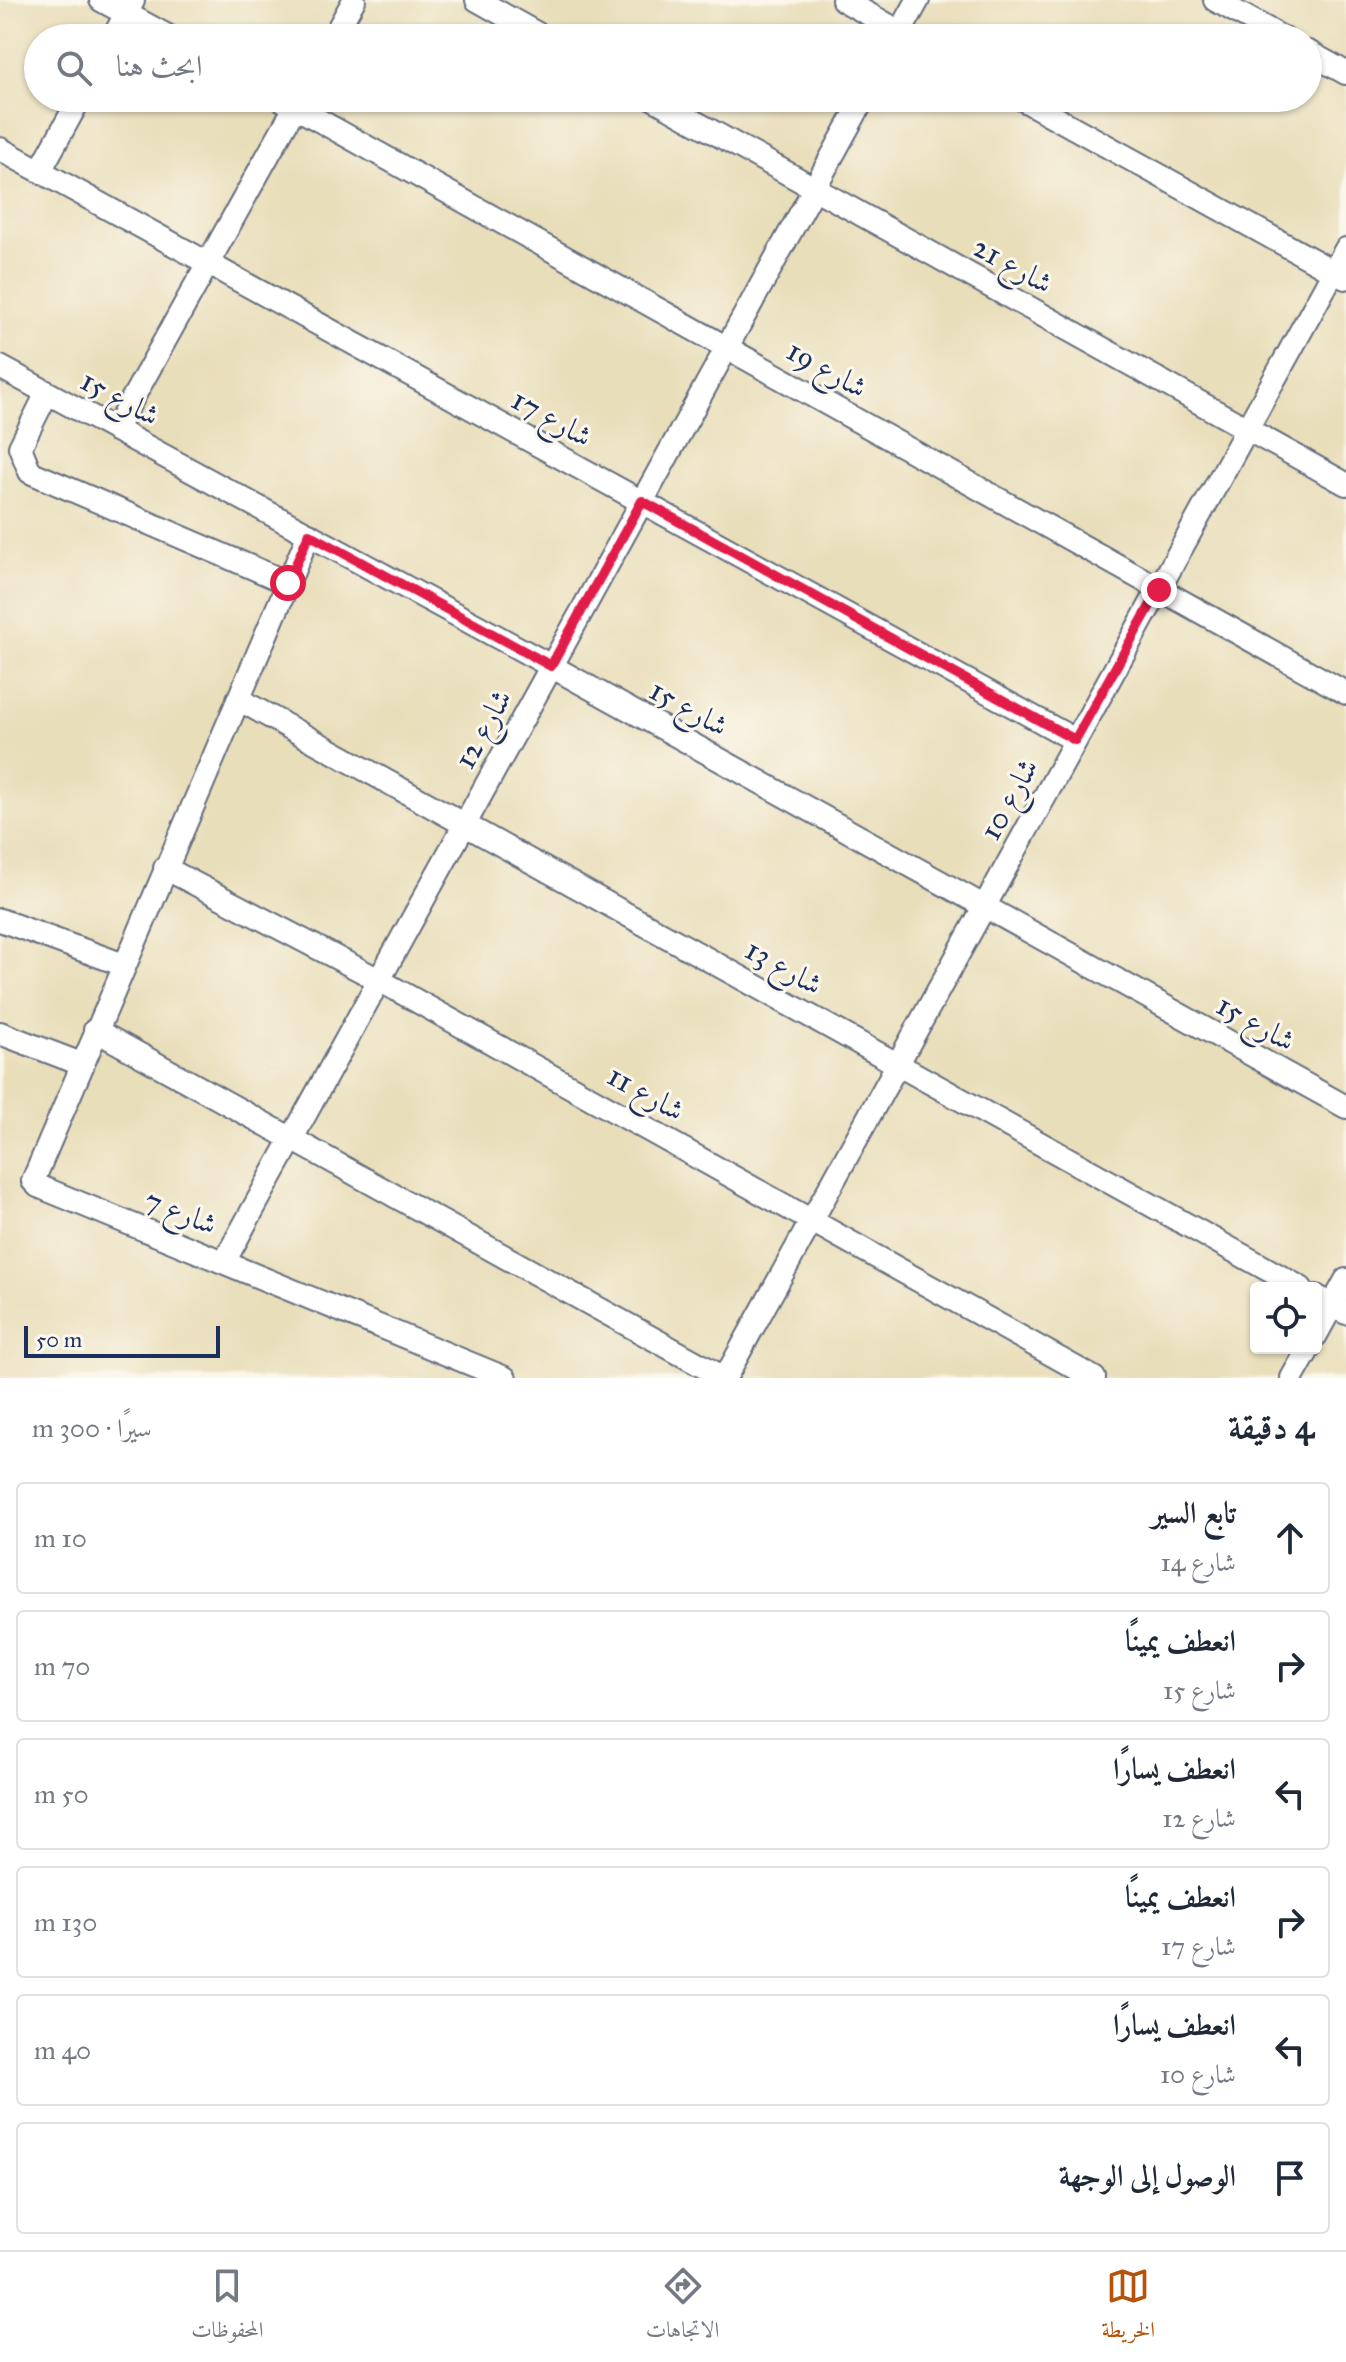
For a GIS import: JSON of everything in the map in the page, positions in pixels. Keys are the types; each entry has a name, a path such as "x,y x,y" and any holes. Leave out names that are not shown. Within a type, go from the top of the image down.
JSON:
{"street":[{"path":"101,0 130,7 152,24"},
{"path":"341,24 354,0"},
{"path":"477,0 520,24"},
{"path":"843,0 883,24"},
{"path":"908,24 918,0"},
{"path":"1215,0 1258,24"},
{"path":"1322,60 1346,73"},
{"path":"40,171 72,112"},
{"path":"115,430 208,264 285,112"},
{"name":"شارع 19","path":"310,112 1346,693"},
{"name":"شارع 21","path":"677,112 1346,484"},
{"name":"شارع 12","path":"224,1262 856,112"},
{"path":"1045,112 1340,275"},
{"name":"شارع 17","path":"0,149 1075,740"},
{"name":"شارع 10","path":"725,1378 1075,740 1248,430 1340,275 1346,249"},
{"name":"شارع 15","path":"0,367 551,666 1346,1107"},
{"path":"47,393 20,447 30,472 288,583"},
{"path":"0,1033 81,1064 309,534"},
{"name":"شارع 13","path":"238,699 1290,1282"},
{"name":"شارع 11","path":"165,868 379,980 1094,1378"},
{"path":"0,920 124,965"},
{"path":"95,1030 725,1378"},
{"name":"شارع 7","path":"81,1064 33,1178 34,1183 505,1378"},
{"path":"1322,1323 1346,1280"},
{"path":"1292,1378 1306,1354"}],"route":[{"path":"288,583 309,534 551,666 642,501 1075,740 1159,590"}]}
